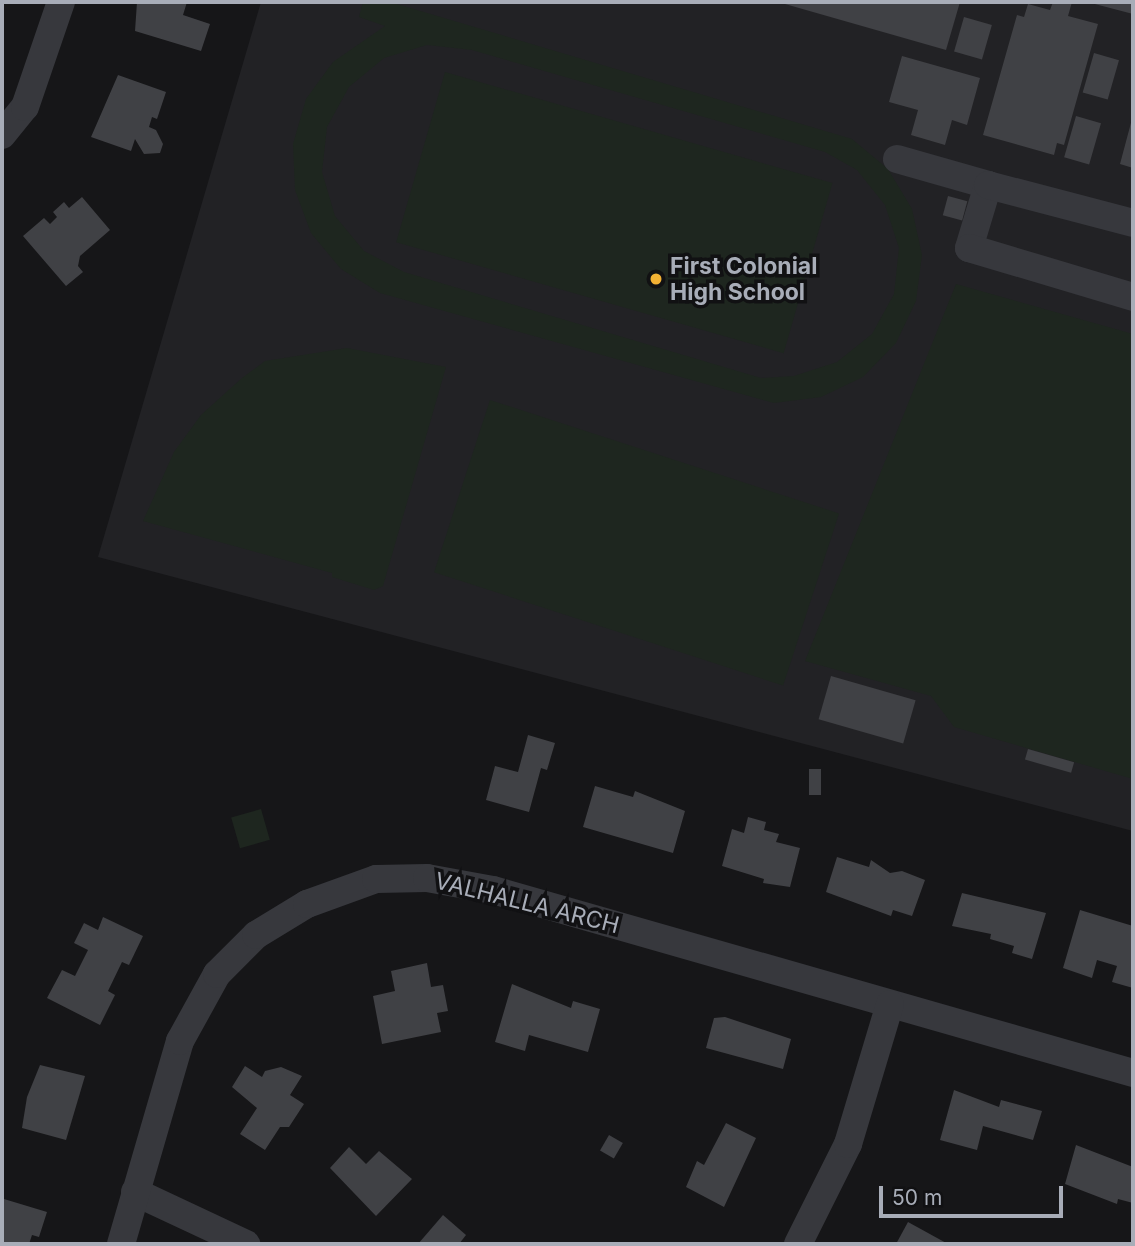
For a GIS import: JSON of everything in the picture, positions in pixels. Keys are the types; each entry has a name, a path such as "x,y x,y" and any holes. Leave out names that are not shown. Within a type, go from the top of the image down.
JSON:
{"street":[{"path":"2,135 25,107 61,2"},
{"path":"897,159 1133,223"},
{"path":"988,185 969,248 1133,297"},
{"name":"VALHALLA ARCH","path":"121,1244 180,1041 217,974 256,934 307,904 376,879 427,877 493,890 1133,1073"},
{"path":"797,1244 848,1144 890,1004"},
{"path":"135,1192 246,1244"}],"shaded area":[{"name":"First Colonial High School","path":"261,2 1133,2 1133,831 98,557"},
{"path":"363,2 390,2 852,139 888,169 912,209 922,255 916,301 896,343 863,377 821,397 774,403 380,293 341,269 311,233 295,190 293,144 306,99 333,62 385,26 359,17","holes":["427,45 472,50 825,152 857,170 885,205 899,248 894,294 872,334 837,362 794,376 761,378 404,272 364,251 335,216 322,172 327,127 349,87 384,58"]},
{"path":"445,72 832,183 784,353 396,242"},
{"path":"956,284 1133,334 1133,779 954,727 931,696 805,661"},
{"path":"347,348 446,367 383,586 374,590 332,577 332,573 143,521 174,452 201,415 242,378 265,361"},
{"path":"490,400 839,513 783,686 434,572"},
{"path":"261,809 270,840 240,848 231,818"}],"building":[{"path":"137,2 187,2 183,15 210,24 201,51 135,31"},
{"path":"778,2 960,2 946,50"},
{"path":"1053,2 1072,2 1068,16 1098,24 1064,145 1057,143 1054,155 983,135 1017,15 1024,17 1028,4 1050,10"},
{"path":"1133,2 1133,14 1091,3"},
{"path":"964,17 992,25 982,60 954,52"},
{"path":"1094,53 1119,60 1108,100 1083,92"},
{"path":"902,56 980,78 967,125 952,120 945,145 911,135 918,110 889,102"},
{"path":"118,75 166,92 157,119 152,117 149,127 156,130 163,144 160,153 144,154 135,139 131,151 91,137"},
{"path":"1076,116 1101,123 1089,165 1064,157"},
{"path":"1133,119 1133,168 1120,164"},
{"path":"948,196 967,201 962,220 943,215"},
{"path":"82,197 110,230 80,256 78,266 83,272 66,286 23,236 44,218 50,224 57,217 53,212 64,202 69,208"},
{"path":"831,676 916,700 903,744 819,719"},
{"path":"528,735 555,743 547,770 541,768 529,812 486,800 495,766 518,772"},
{"path":"1028,749 1074,762 1071,773 1025,760"},
{"path":"809,769 821,769 821,795 809,795"},
{"path":"595,786 633,797 635,791 685,811 673,853 583,827"},
{"path":"748,817 766,822 764,830 779,834 776,842 800,848 790,887 763,883 764,879 722,866 732,829 744,833"},
{"path":"837,857 869,867 871,860 890,873 902,871 925,880 912,916 893,910 891,916 826,892"},
{"path":"962,893 1046,913 1032,959 1012,953 1014,946 990,939 991,934 952,926"},
{"path":"1080,910 1133,926 1133,988 1112,982 1117,966 1097,960 1092,978 1063,968"},
{"path":"103,917 143,936 129,965 122,962 108,991 115,995 100,1025 47,998 62,970 75,976 88,950 74,943 84,923 98,930"},
{"path":"427,963 431,987 443,985 448,1011 437,1013 441,1032 382,1044 373,996 395,991 391,971"},
{"path":"512,984 571,1008 573,1001 600,1009 588,1052 529,1035 525,1051 495,1042"},
{"path":"725,1017 791,1039 783,1069 706,1048 714,1018"},
{"path":"40,1065 85,1076 66,1140 22,1128 27,1097"},
{"path":"245,1066 262,1077 265,1071 281,1067 302,1076 290,1095 304,1104 289,1127 280,1127 265,1150 240,1134 257,1108 232,1087"},
{"path":"954,1090 999,1107 1001,1100 1042,1111 1033,1140 983,1126 977,1150 940,1140"},
{"path":"726,1123 756,1138 724,1207 686,1187 697,1161 704,1165"},
{"path":"609,1135 623,1143 614,1159 600,1151"},
{"path":"1076,1145 1133,1167 1133,1203 1118,1199 1117,1204 1065,1184"},
{"path":"349,1147 366,1164 379,1151 412,1179 376,1216 330,1168"},
{"path":"4,1199 47,1212 39,1237 32,1235 29,1244 2,1244"},
{"path":"443,1215 466,1235 459,1244 418,1244"},
{"path":"908,1222 948,1244 896,1244"}],"place":[{"name":"First Colonial High School","path":"656,279"}]}
